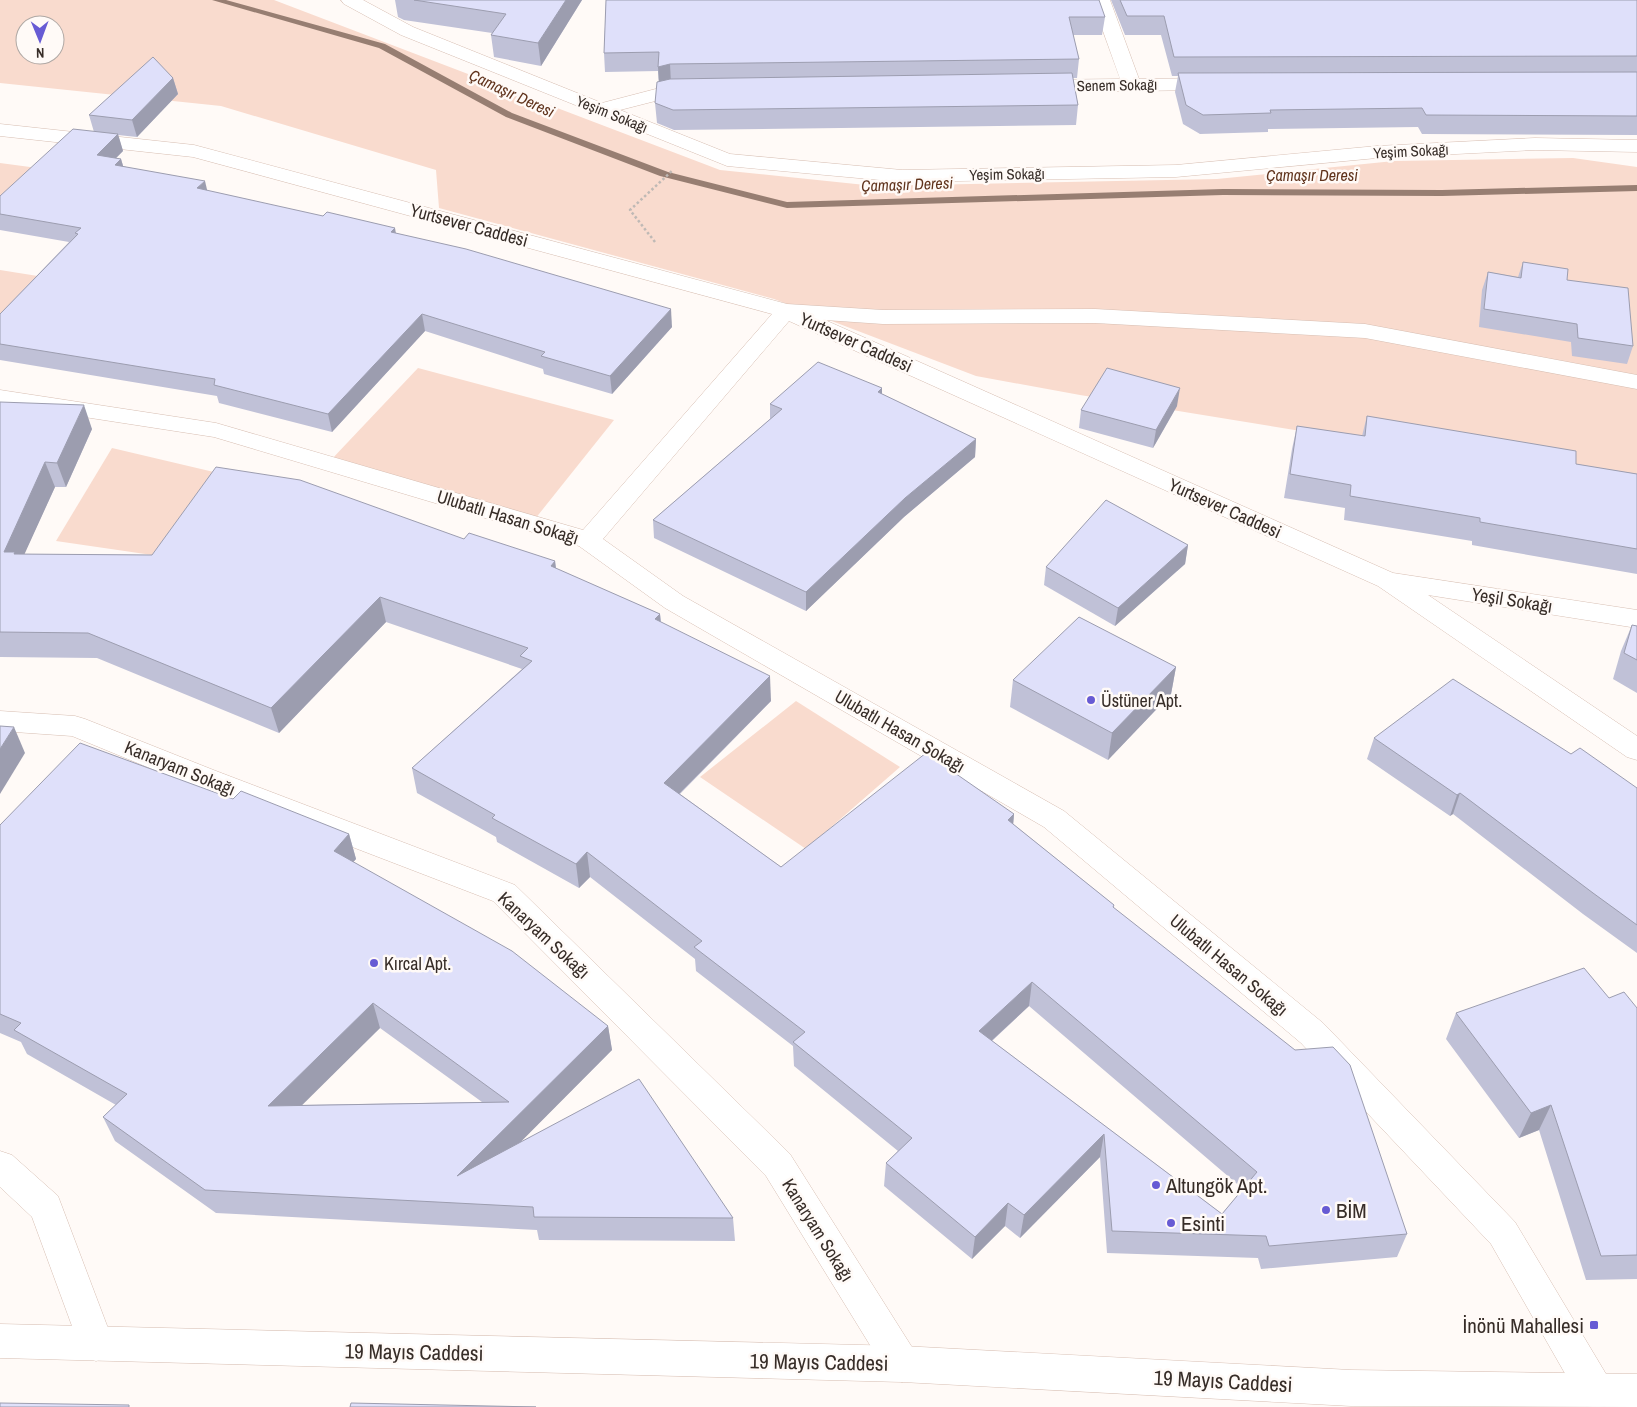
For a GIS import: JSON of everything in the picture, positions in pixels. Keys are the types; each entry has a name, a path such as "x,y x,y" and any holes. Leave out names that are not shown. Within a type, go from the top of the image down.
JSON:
{"street":[{"name":"Yeşim Sokağı","path":"350,0 407,31 727,160 902,176 1176,171 1377,152 1515,145 1637,146"},
{"path":"1101,0 1131,84"},
{"name":"Senem Sokağı","path":"1021,86 1234,83"},
{"path":"600,109 671,92 711,91"},
{"name":"Yurtsever Caddesi","path":"0,130 194,151 786,311 1387,580 1637,750"},
{"path":"588,540 786,311 883,317 1095,316 1365,330 1637,382"},
{"name":"Ulubatlı Hasan Sokağı","path":"0,397 216,430 588,540 674,602 1054,819 1312,1033 1503,1233 1596,1392"},
{"name":"Yeşil Sokağı","path":"1387,580 1637,620"},
{"name":"Kanaryam Sokağı","path":"0,721 75,726 206,779 504,893 778,1165 902,1364"},
{"path":"0,1166 46,1207 96,1344"},
{"name":"19 Mayıs Caddesi","path":"0,1341 902,1364 1351,1388 1637,1392"}],"path":[{"path":"679,164 630,210 687,284"}],"shaded area":[{"path":"0,0 274,0 720,170 875,186 1217,179 1394,161 1573,158 1637,167 1637,486 1080,395 976,376 774,299 439,208 436,170 221,106 0,83"},
{"path":"0,163 45,169 0,213"},
{"path":"0,270 44,277 0,322"},
{"path":"418,368 614,420 535,519 330,461"},
{"path":"112,448 218,473 159,556 56,541"},
{"path":"796,701 900,767 806,849 700,777"}],"building":[{"path":"414,0 566,0 538,43 491,35 506,14"},
{"path":"606,0 1099,0 1105,17 1069,17 1079,59 670,64 658,67 659,52 604,53"},
{"path":"1120,0 1637,0 1637,56 1174,57 1164,16 1127,16"},
{"path":"153,57 173,78 132,120 89,115"},
{"path":"1637,72 1637,116 1426,115 1422,108 1270,110 1271,113 1203,115 1186,105 1178,73"},
{"path":"1072,73 1078,105 673,110 655,103 657,82 670,79"},
{"path":"73,129 118,134 97,155 121,159 115,165 205,181 197,188 323,216 327,212 395,228 391,232 466,249 671,309 610,376 541,356 545,352 422,314 328,414 214,385 215,379 0,344 0,314 78,234 75,233 81,228 0,214 0,196"},
{"path":"1523,262 1568,269 1567,280 1628,288 1633,346 1578,338 1577,324 1484,309 1488,272 1521,278"},
{"path":"818,362 882,388 878,392 976,439 905,498 806,592 653,520 782,409 770,404"},
{"path":"1107,368 1180,388 1156,430 1081,410"},
{"path":"0,402 84,405 57,463 45,462 4,552 15,552 14,554 152,555 216,467 300,480 464,539 469,533 555,561 551,566 660,614 655,619 770,676 664,783 781,867 926,753 1014,814 1008,820 1114,905 1113,907 1295,1050 1333,1047 1350,1065 1407,1234 1269,1246 1266,1236 1112,1231 1104,1134 1024,1215 1008,1203 975,1237 886,1163 912,1138 793,1042 805,1032 694,947 702,941 587,852 576,864 492,818 495,815 412,768 532,661 520,656 528,648 380,597 271,708 88,633 0,632","holes":["1032,982 1257,1172 1222,1214 979,1031"]},
{"path":"1367,416 1576,451 1576,464 1637,474 1637,549 1480,522 1480,518 1350,496 1351,485 1290,474 1297,426 1365,436"},
{"path":"1106,500 1188,545 1118,608 1046,567"},
{"path":"1079,617 1176,667 1112,733 1013,680"},
{"path":"1632,625 1637,626 1637,660 1624,653"},
{"path":"1453,679 1571,754 1580,748 1637,788 1637,925 1460,793 1457,795 1374,738"},
{"path":"0,726 14,727 0,749"},
{"path":"80,743 233,799 241,791 349,834 334,851 512,951 608,1026 457,1176 639,1079 733,1218 534,1217 533,1207 205,1190 103,1117 127,1094 14,1030 21,1023 0,1014 0,825","holes":["373,1003 509,1102 268,1106"]},
{"path":"1584,968 1609,998 1624,992 1637,1008 1637,1255 1601,1256 1551,1105 1531,1113 1456,1013"},
{"path":"0,1403 129,1405 129,1407 0,1407"},
{"path":"351,1403 536,1407 350,1407"}],"waterway":[{"name":"Çamaşır Deresi","path":"216,0 382,46 509,115 664,174 787,205 1223,192 1442,193 1637,188"}],"place":[{"name":"Üstüner Apt.","path":"1091,700"},
{"name":"Kırcal Apt.","path":"374,963"},
{"name":"Altungök Apt.","path":"1156,1185"},
{"name":"BİM","path":"1326,1210"},
{"name":"Esinti","path":"1171,1223"},
{"name":"İnönü Mahallesi","path":"1594,1325"}]}
